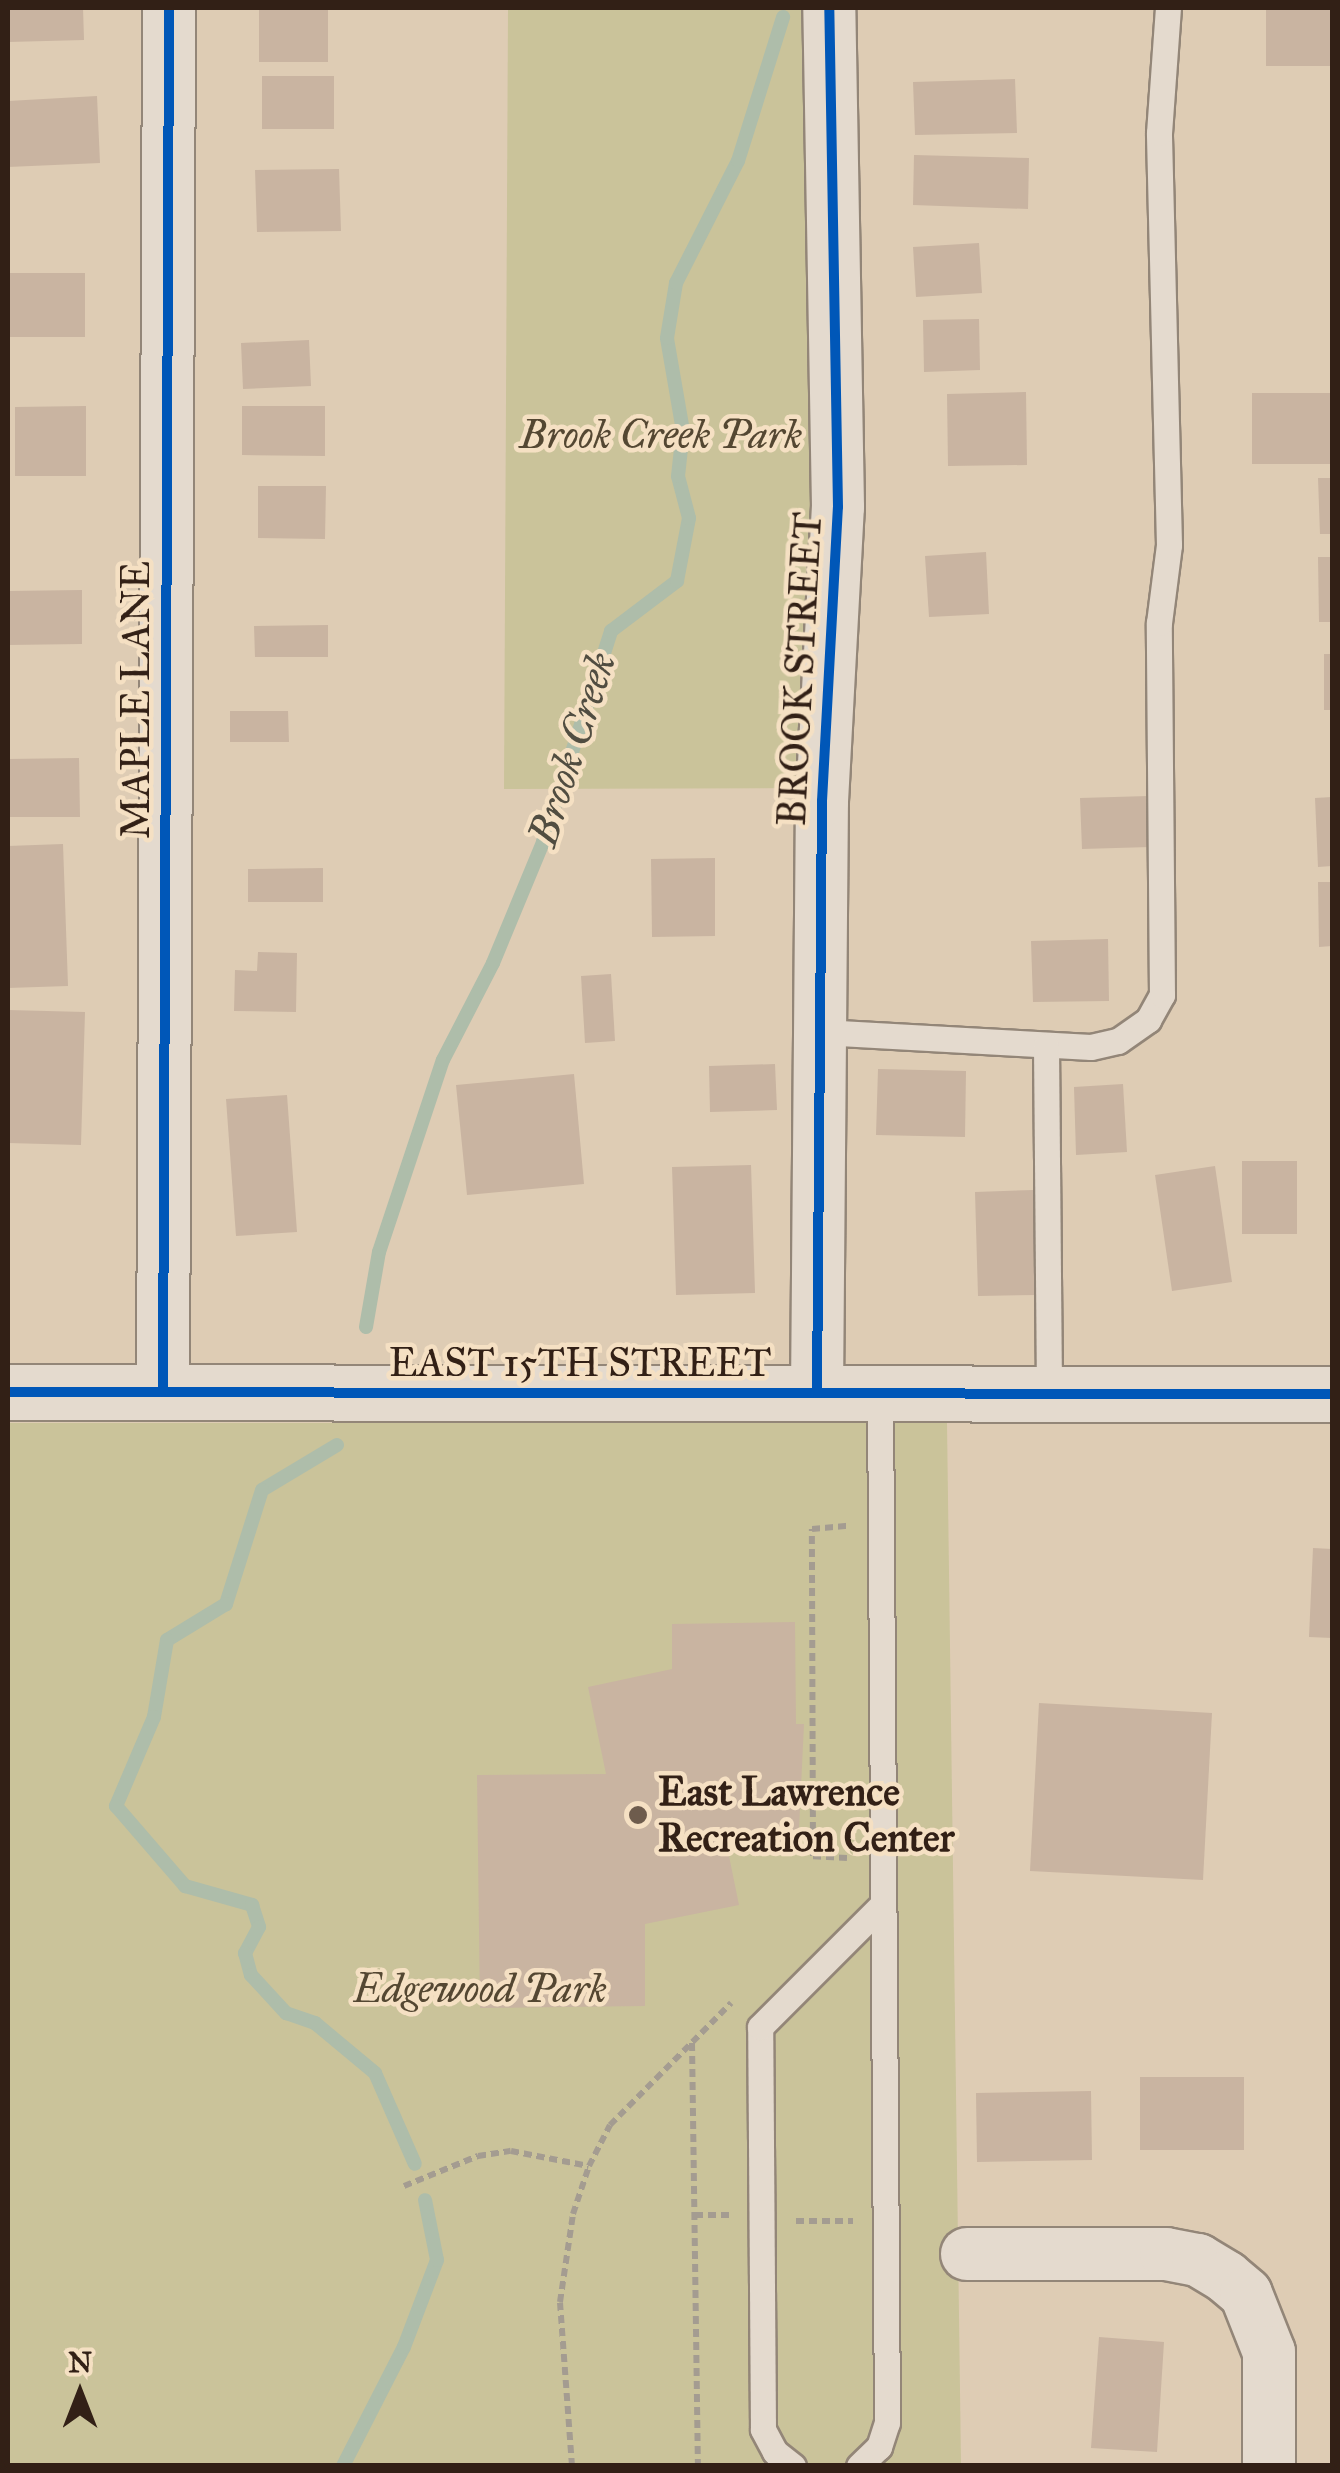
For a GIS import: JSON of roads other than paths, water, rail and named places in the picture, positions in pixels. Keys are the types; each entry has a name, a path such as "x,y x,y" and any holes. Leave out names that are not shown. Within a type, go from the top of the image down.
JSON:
{"main road":[{"name":"EAST 15TH STREET","path":"8,1392 1332,1394"}],"street":[{"name":"MAPLE LANE","path":"163,1392 169,8"},
{"name":"BROOK STREET","path":"817,1393 822,801 838,507 829,8"},
{"path":"968,2254 1166,2254 1198,2260 1226,2276 1246,2294 1270,2352 1270,2466"}],"lane":[{"path":"821,1032 1046,1046 1118,1041 1148,1020 1162,994 1160,622 1169,545 1159,132 1168,8"},
{"path":"1046,1046 1049,1393"},
{"path":"859,2466 879,2447 888,2424 880,1393"},
{"path":"793,2466 775,2452 764,2429 760,2027 882,1905"}],"waterway":[{"name":"Brook Creek","path":"366,1327 379,1252 443,1060 493,963 543,842 611,631 677,581 689,518 678,476 683,431 667,338 676,283 738,161 783,17"},
{"name":"Brook Creek","path":"337,1445 262,1490 226,1604 167,1640 154,1717 116,1806 185,1886 252,1905 259,1927 245,1953 251,1975 286,2013 315,2023 375,2073 415,2164"},
{"name":"Brook Creek","path":"343,2466 404,2347 437,2260 425,2200"}],"place":[{"name":"East Lawrence Recreation Center","path":"638,1815"}],"park label":[{"name":"Brook Creek Park","path":"661,435"},
{"name":"Edgewood Park","path":"480,1989"}]}
